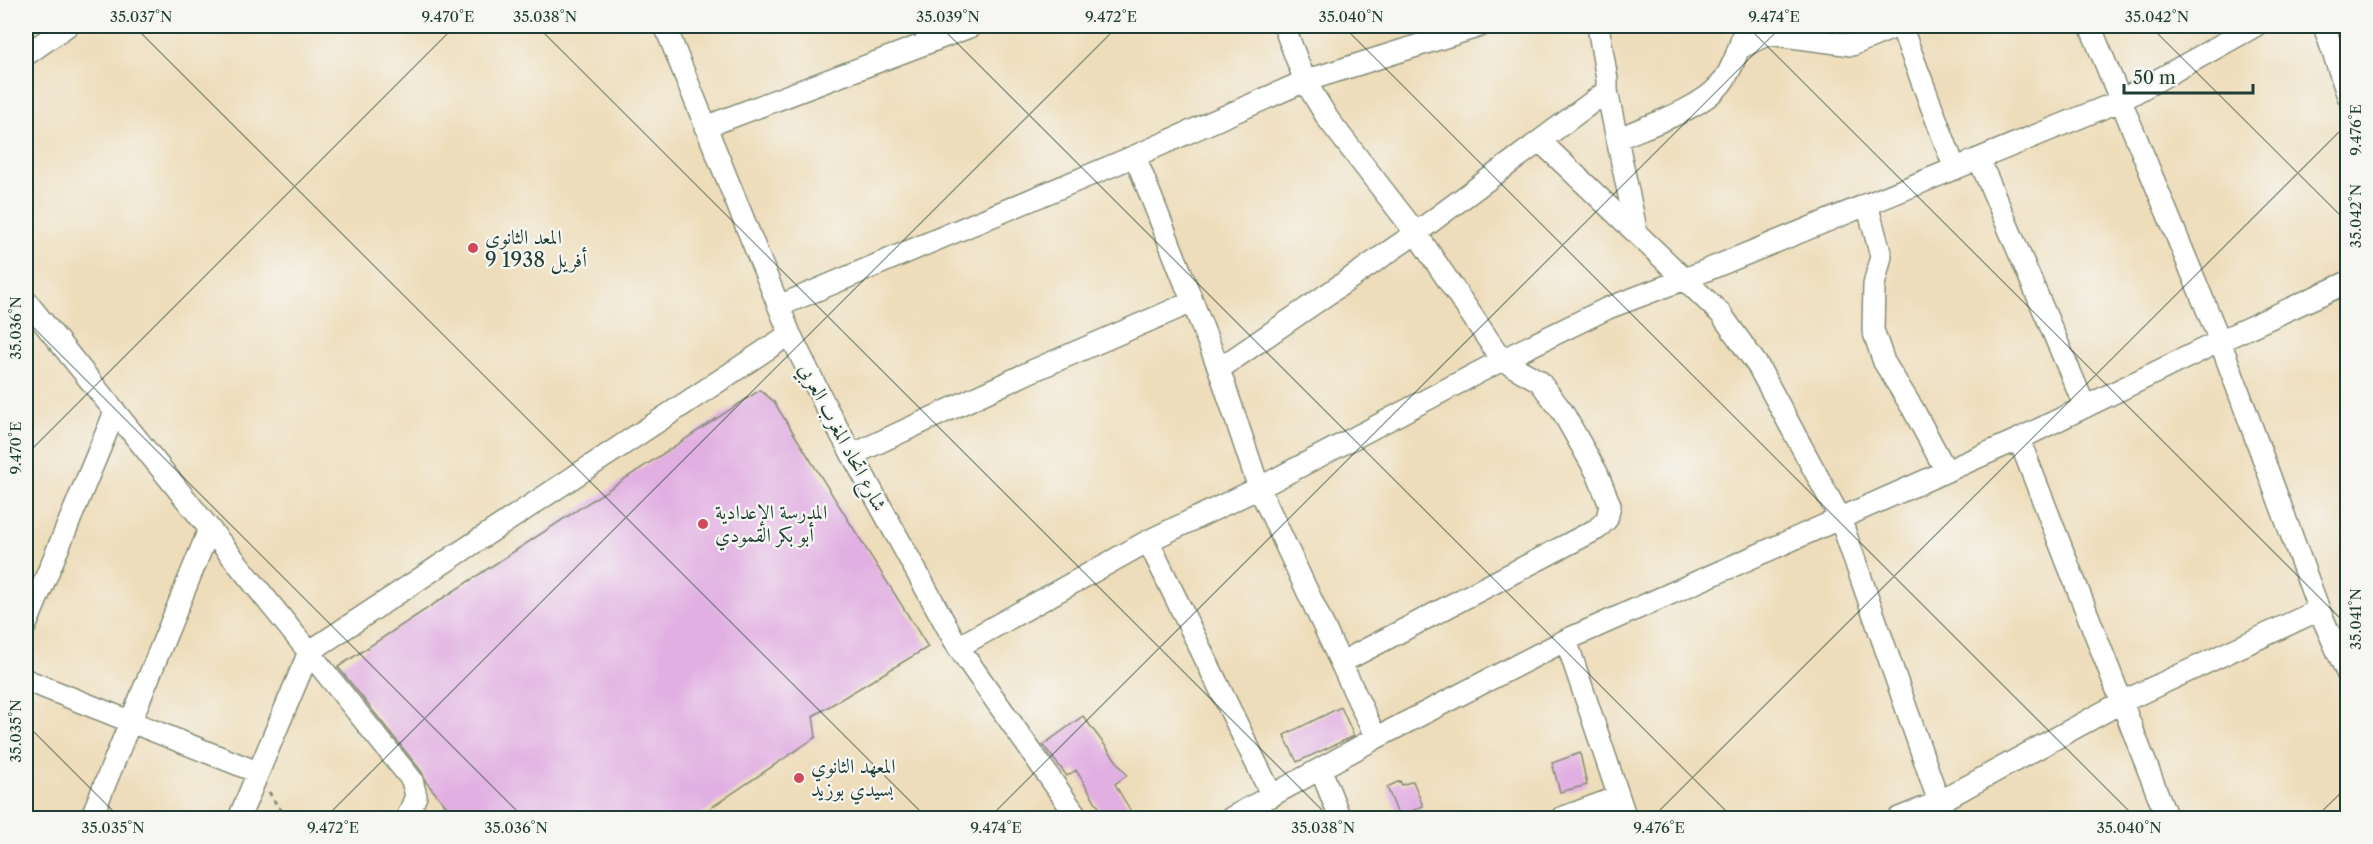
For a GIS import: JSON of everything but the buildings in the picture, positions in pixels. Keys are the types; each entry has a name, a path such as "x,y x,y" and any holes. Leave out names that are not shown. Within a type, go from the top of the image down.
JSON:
{"street":[{"path":"26,55 67,26"},
{"name":"شارع اتحاد المغرب العربي","path":"664,26 790,334 852,455 958,647 1078,819"},
{"path":"705,127 926,34 972,26"},
{"path":"1284,26 1305,81 1328,119 1416,232 1502,360 1539,381 1562,411 1597,473 1610,505 1607,519 1589,534 1342,662"},
{"path":"778,306 1135,156 1305,81 1480,26"},
{"path":"1598,26 1607,79 1606,91 1637,234"},
{"path":"1617,139 1692,106 1720,85 1740,48 1745,26"},
{"path":"1740,48 1768,34 1852,45 1899,26 1955,169"},
{"path":"2090,26 2220,340 2319,610 2348,675"},
{"path":"958,647 1149,541 1259,488 1502,360 1608,308 1685,279 2120,101 2255,26"},
{"path":"2324,26 2348,96"},
{"path":"1219,369 1416,232 1606,91"},
{"path":"1540,141 1721,314 1758,366 1840,518 1939,802"},
{"path":"1135,156 1219,369 1259,488 1376,738"},
{"path":"1979,159 2085,407"},
{"path":"1867,204 1881,256 1874,285 1873,330 1884,362 1913,409 1946,471"},
{"path":"1231,819 1376,738 1566,640 2019,439 2220,340 2348,282"},
{"path":"26,301 412,780 416,796 407,819"},
{"path":"852,455 1032,371 1192,302"},
{"path":"238,819 309,652 790,334"},
{"path":"26,625 115,412"},
{"path":"2019,439 2167,819"},
{"path":"91,819 209,530"},
{"path":"1149,541 1272,796"},
{"path":"1899,819 1939,802 2122,702 2319,610"},
{"path":"1566,640 1626,819"},
{"path":"26,680 257,772"},
{"path":"1321,770 1340,819"},
{"path":"1561,819 1618,796"}],"path":[{"path":"257,772 278,807 291,819"}],"place":[{"name":"المعد الثانوي 9 أفريل 1938","path":"473,248"},
{"name":"المدرسة الإعدادية أبو بكر القمودي","path":"703,524"},
{"name":"المعهد الثانوي بسيدي بوزيد","path":"799,778"}]}
